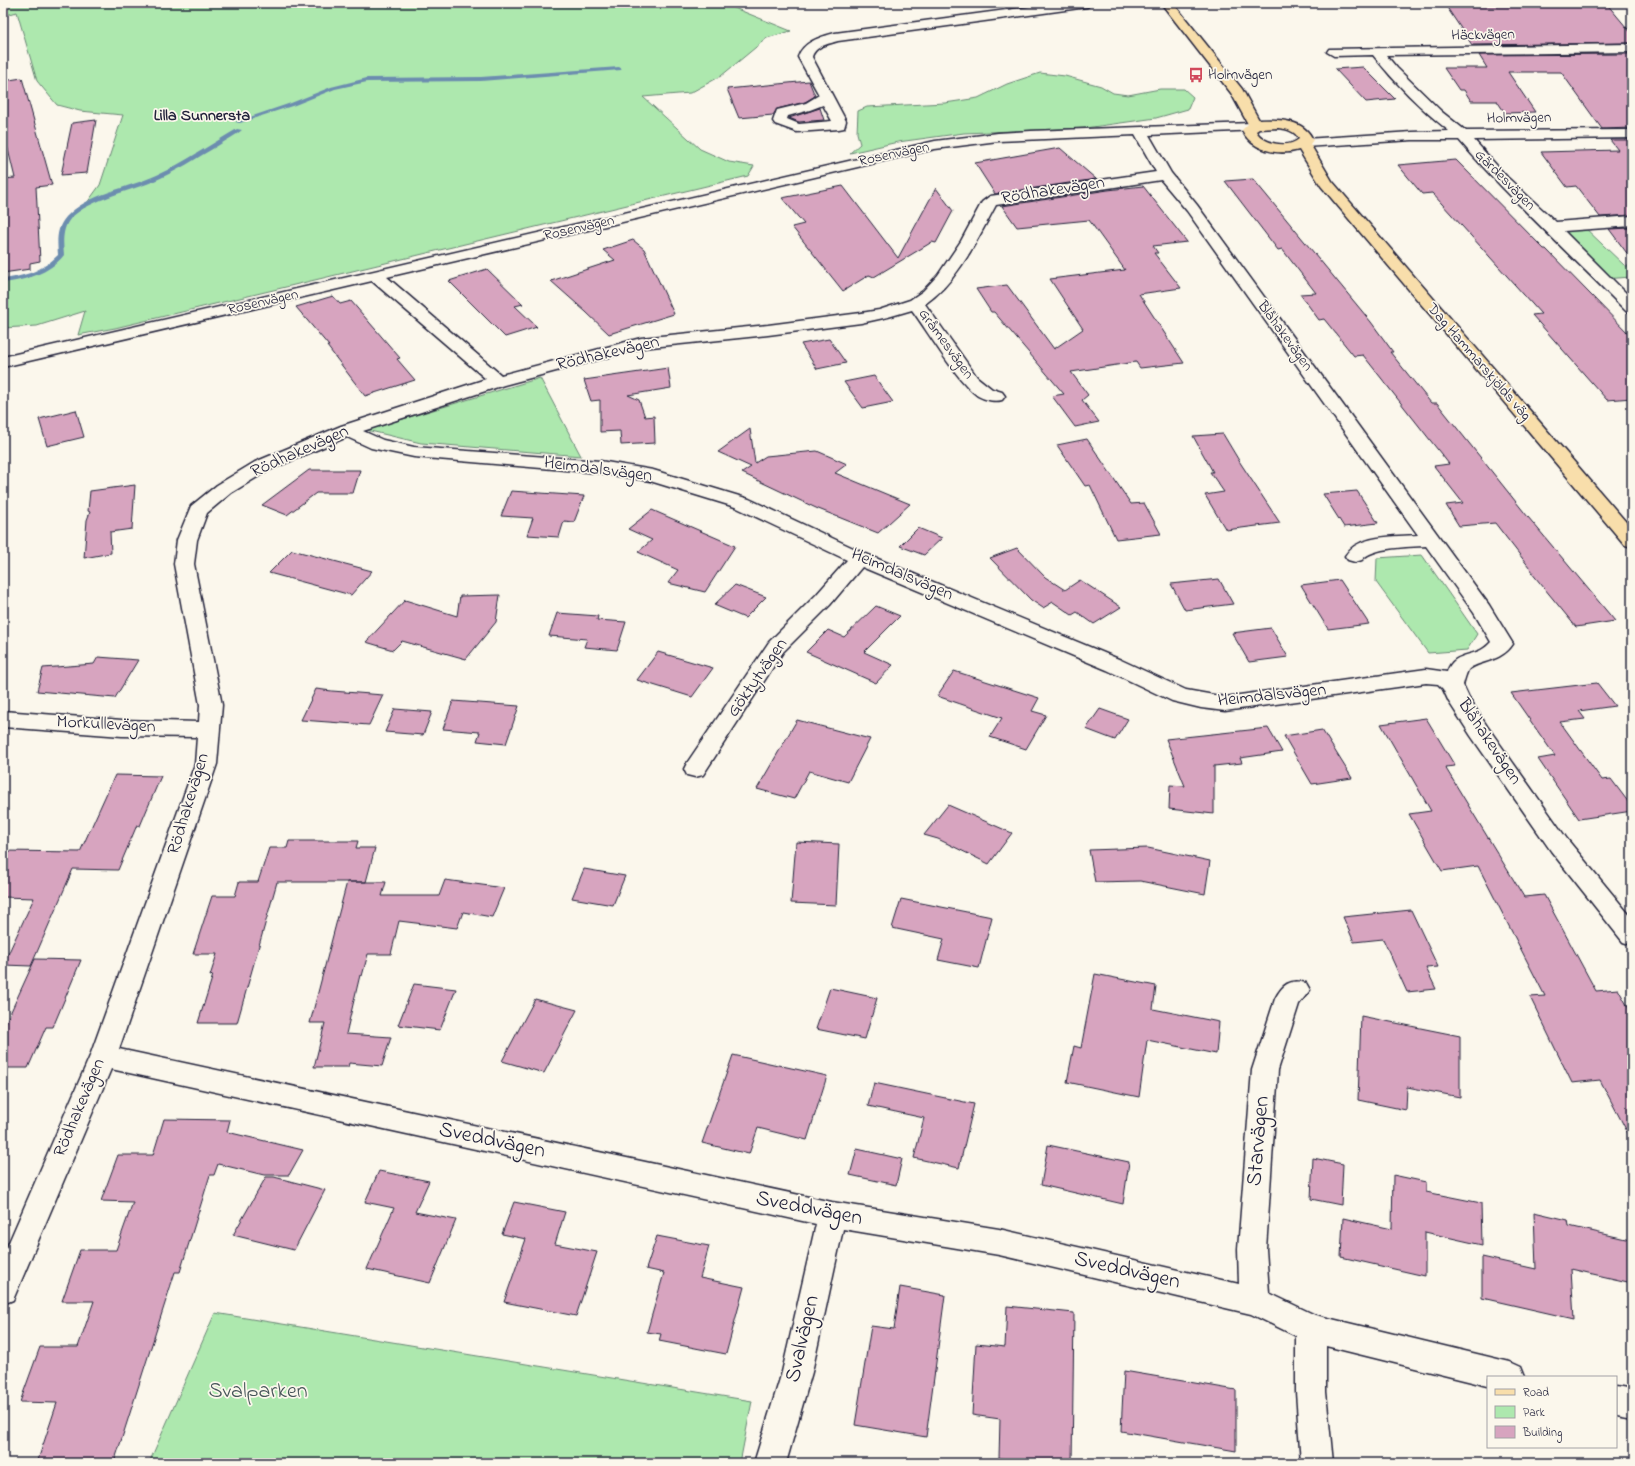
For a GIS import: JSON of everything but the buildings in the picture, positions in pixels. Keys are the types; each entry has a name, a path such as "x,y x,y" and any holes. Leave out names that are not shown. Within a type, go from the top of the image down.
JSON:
{"main road":[{"path":"1167,3 1238,92 1280,124 1298,129 1304,140"},
{"path":"1238,92 1254,131 1280,124"},
{"name":"Dag Hammarskjölds väg","path":"1254,131 1270,146 1302,165 1326,183 1632,541"},
{"name":"Dag Hammarskjölds väg","path":"1270,146 1287,148 1304,140 1326,183"}],"street":[{"path":"826,96 805,57 806,50 835,37 1087,3"},
{"name":"Häckvägen","path":"1334,52 1632,48"},
{"name":"Gärdesvägen","path":"1377,52 1381,60 1437,115 1463,136 1502,180 1552,227 1632,308"},
{"name":"Rosenvägen","path":"3,362 935,145 998,137 1140,131 1219,134 1254,131"},
{"name":"Blåhakevägen","path":"1140,131 1165,175 1192,208 1431,539 1482,610 1503,644 1488,655 1465,662 1459,667 1452,685 1460,702 1479,731 1559,845 1632,936"},
{"name":"Holmvägen","path":"1304,140 1382,137 1632,134"},
{"name":"Rödhakevägen","path":"3,1290 103,1056 206,764 212,705 184,564 187,540 198,510 224,489 262,466 347,430 498,382 641,343 768,330 860,318 882,314 916,303 929,294 944,278 969,241 990,202 994,199 1165,175"},
{"path":"1552,227 1632,221"},
{"path":"376,276 498,382"},
{"name":"Gråmesvägen","path":"916,303 971,381 986,393 996,396"},
{"name":"Heimdalsvägen","path":"347,430 377,444 414,452 600,467 653,476 742,503 859,558 1086,653 1180,696 1201,701 1225,704 1248,702 1426,676 1444,678 1452,685"},
{"path":"1355,556 1358,551 1371,546 1431,539"},
{"name":"Göktytvägen","path":"695,769 776,647 823,600 859,558"},
{"name":"Morkullevägen","path":"3,719 122,728 209,730"},
{"name":"Starvägen","path":"1255,1301 1253,1241 1256,1176 1265,1070 1288,999 1297,990"},
{"name":"Sveddvägen","path":"103,1056 832,1215 999,1242 1255,1301 1311,1328 1506,1376"},
{"name":"Svalvägen","path":"770,1463 797,1372 832,1215"},
{"path":"1311,1328 1311,1392 1317,1463"},
{"path":"1617,1401 1632,1404"}],"green space":[{"path":"3,3 722,3 791,31 767,38 721,76 690,93 643,97 700,149 729,162 754,166 748,176 115,328 78,335 85,311 37,326 3,328 3,281 20,278 41,271 48,267 60,255 60,235 63,223 69,216 84,207 100,185 123,115 80,111 57,105 37,81 17,12 3,16"},
{"path":"1040,73 1065,76 1101,86 1113,93 1128,95 1160,89 1184,89 1193,97 1188,109 1156,118 1085,128 964,133 898,142 850,153 860,144 857,133 858,111 867,107 945,103 978,98 1007,84"},
{"path":"1581,224 1625,266 1632,266 1632,277 1602,279 1552,227"},
{"path":"540,378 581,456 421,443 366,430"},
{"path":"1422,555 1477,634 1467,650 1428,653 1376,582 1377,558"},
{"name":"Svalparken","path":"215,1313 752,1401 740,1463 149,1463"}],"waterway":[{"path":"238,122 293,104 333,88 367,80 481,79 619,69"},
{"path":"3,281 35,274 42,271 55,261 61,255 60,235 63,226 68,218 76,211 111,194 160,176 190,160 239,130"}],"place":[{"name":"Holmvägen","path":"1196,75"}],"district":[{"name":"Lilla Sunnersta","path":"202,116"}]}
